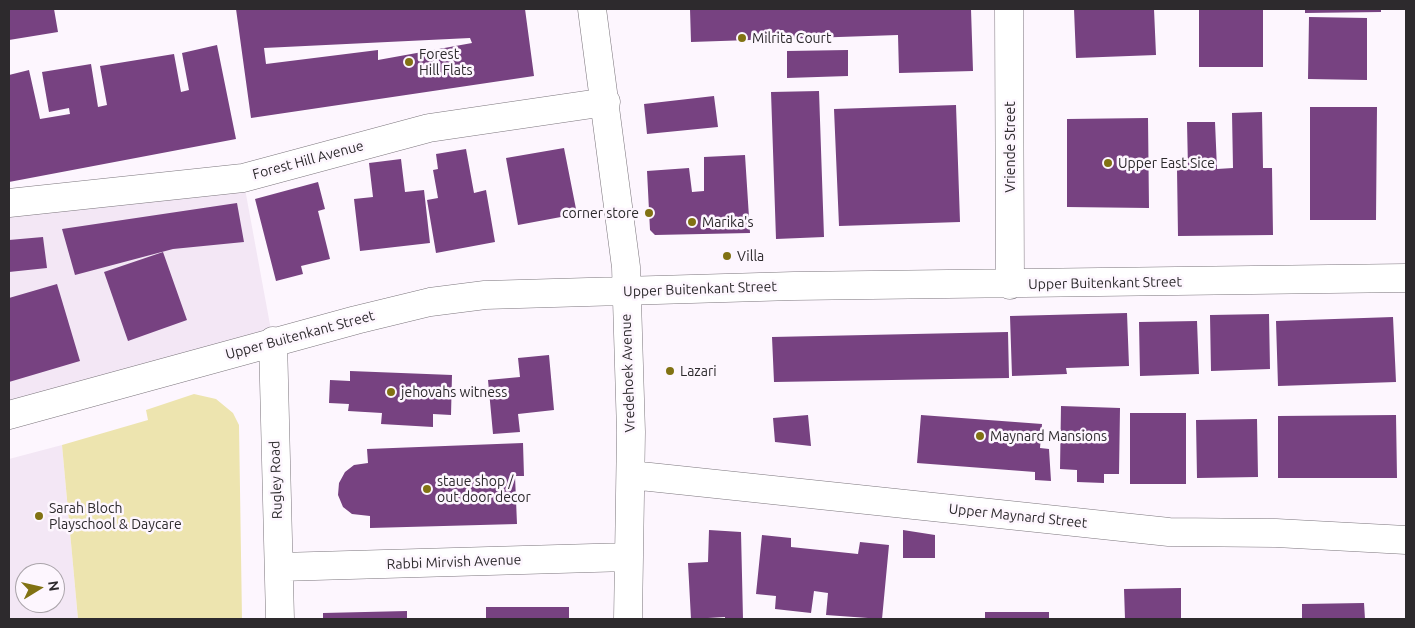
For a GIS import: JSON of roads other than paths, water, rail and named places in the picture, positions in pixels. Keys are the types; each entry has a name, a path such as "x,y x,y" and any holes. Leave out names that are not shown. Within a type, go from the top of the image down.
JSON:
{"street":[{"name":"Vredehoek Avenue","path":"592,9 606,102 626,267 625,291 631,475 628,619"},
{"name":"Vriende Street","path":"1009,9 1010,284"},
{"name":"Forest Hill Avenue","path":"9,203 243,178 429,128 606,102"},
{"name":"Upper Buitenkant Street","path":"9,415 273,341 430,302 486,294 794,286 1406,278"},
{"name":"Rugley Road","path":"273,341 280,619"},
{"name":"Upper Maynard Street","path":"631,475 1168,532 1276,533 1406,540"},
{"name":"Rabbi Mirvish Avenue","path":"280,567 628,557"}],"place":[{"name":"Milrita Court","path":"742,38"},
{"name":"Forest Hill Flats","path":"409,62"},
{"name":"Upper East Sice","path":"1108,163"},
{"name":"corner store","path":"649,213"},
{"name":"Marika's","path":"692,222"},
{"name":"Villa","path":"727,256"},
{"name":"Lazari","path":"670,371"},
{"name":"jehovahs witness","path":"391,392"},
{"name":"Maynard Mansions","path":"980,436"},
{"name":"staue shop / out door decor","path":"427,489"},
{"name":"Sarah Bloch Playschool & Daycare","path":"39,516"}]}
